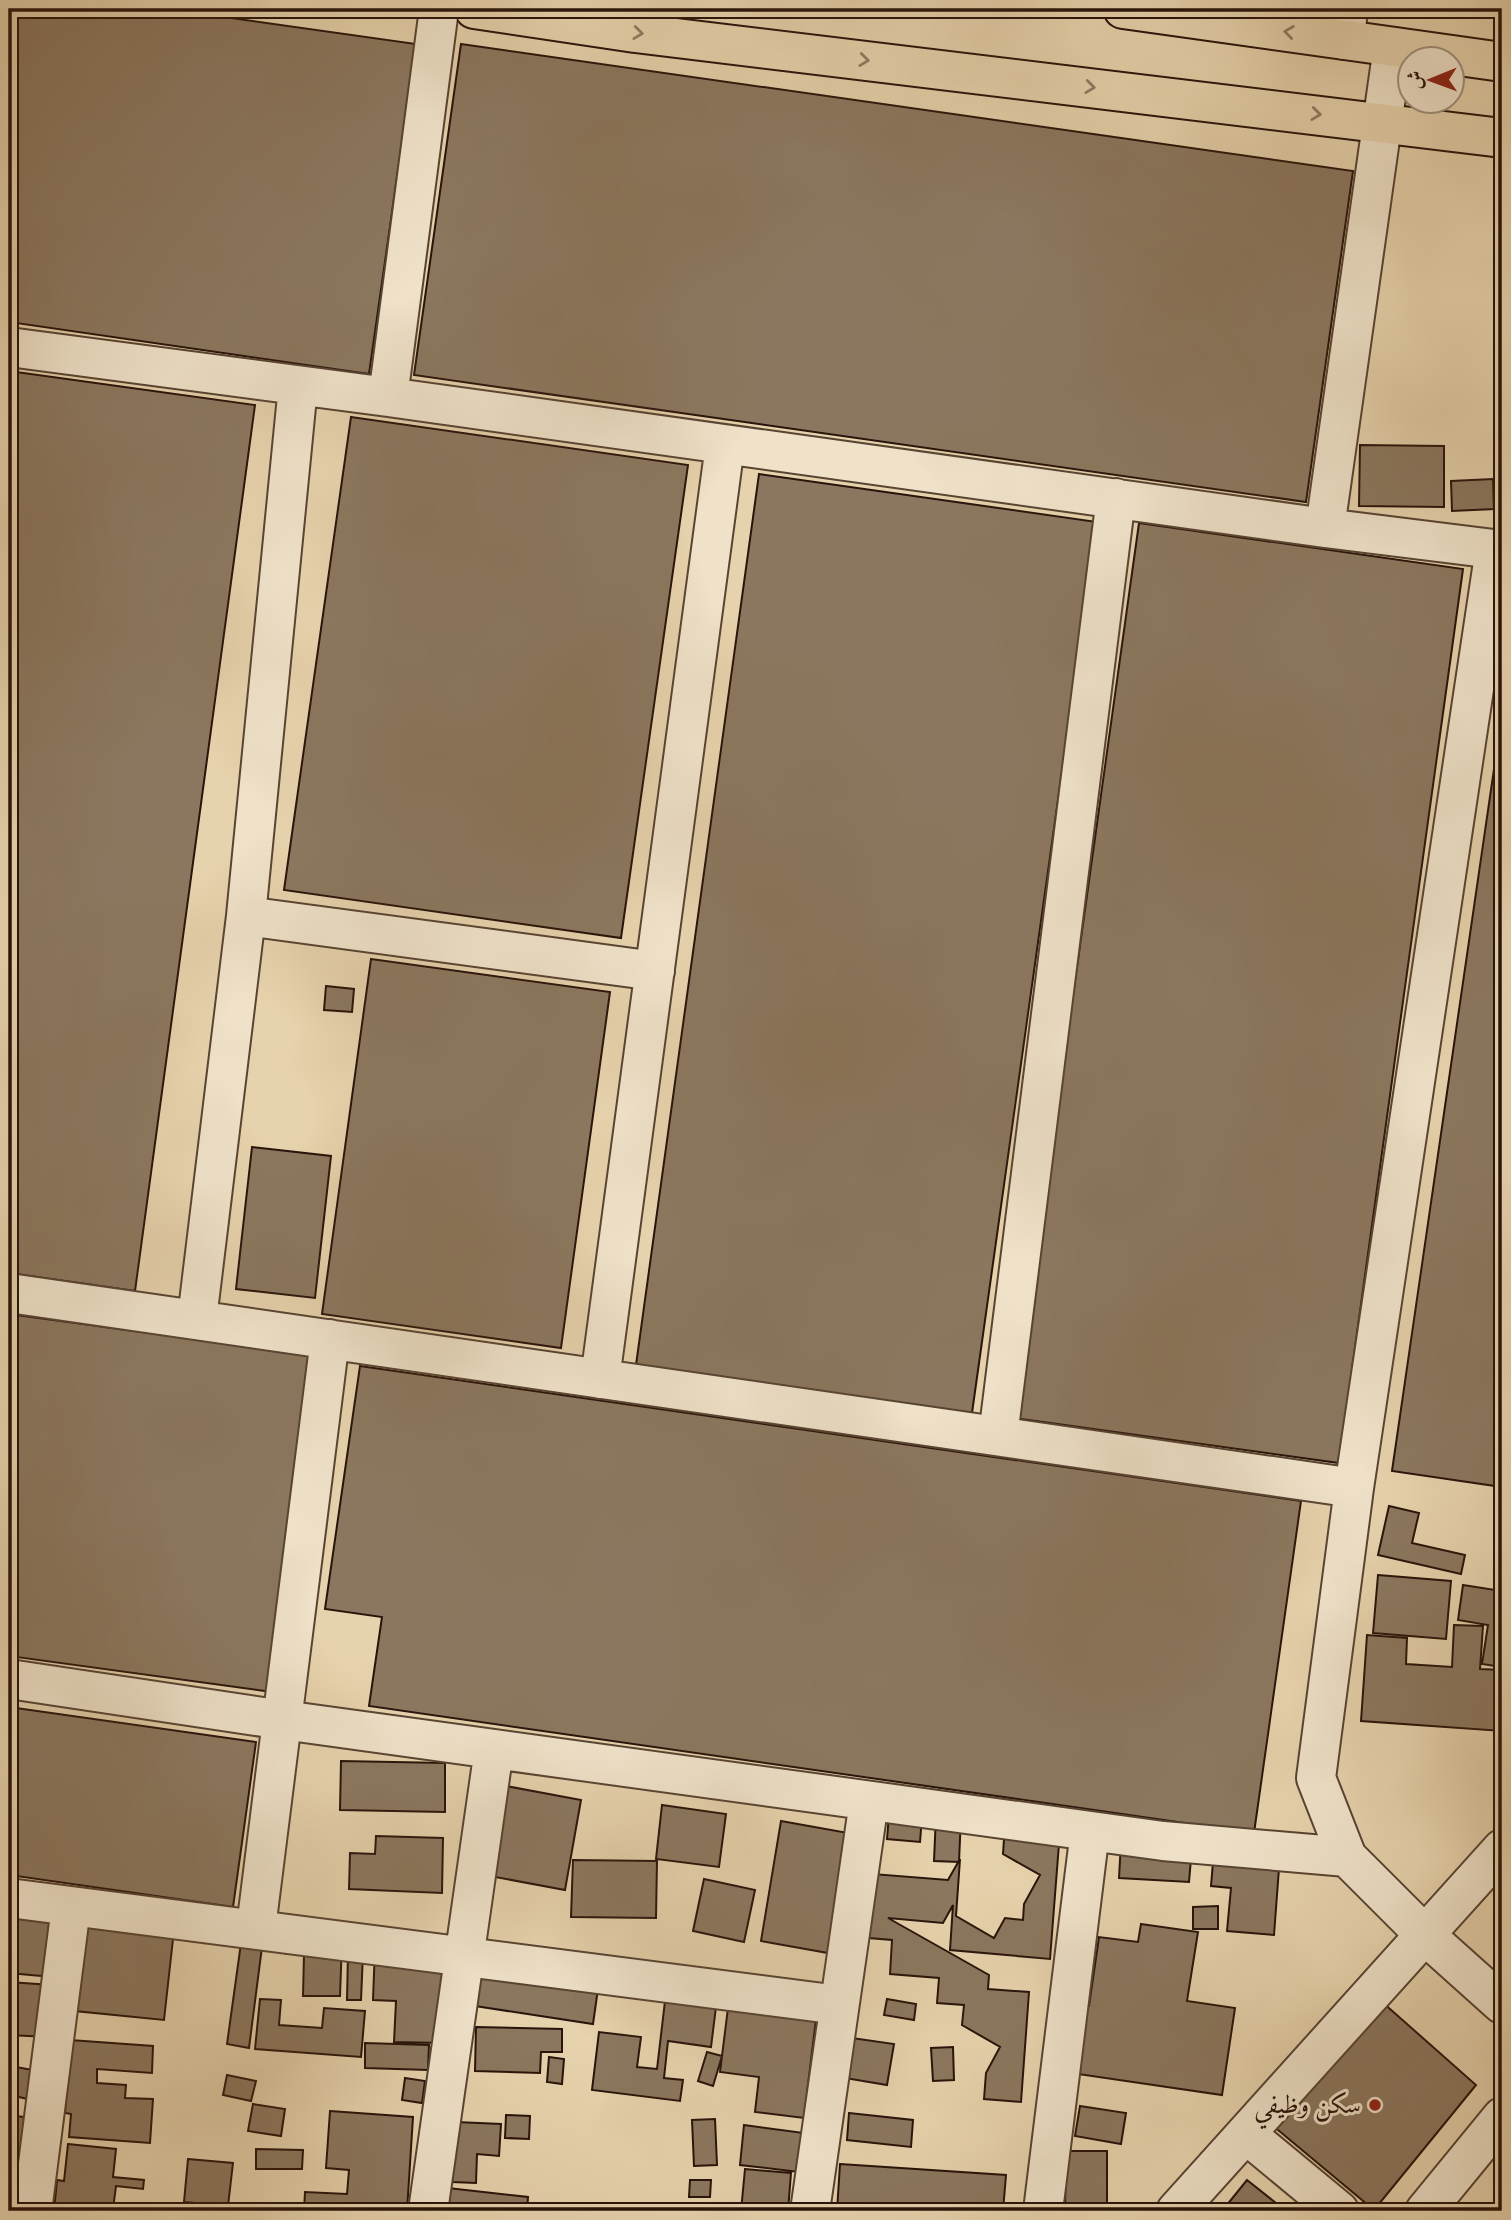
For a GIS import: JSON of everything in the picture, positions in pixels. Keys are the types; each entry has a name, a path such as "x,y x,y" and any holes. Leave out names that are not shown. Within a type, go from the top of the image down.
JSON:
{"main road":[{"path":"474,9 635,33 1502,138"},
{"path":"1123,9 1347,24 1393,47 1502,62"}],"street":[{"path":"387,397 439,9"},
{"path":"1325,528 1393,47"},
{"path":"9,348 387,397 1499,550 1354,1488 1316,1778 1347,1857 1424,1936 1502,2004"},
{"path":"197,1320 246,916 298,386"},
{"path":"600,1379 725,445"},
{"path":"998,1436 1116,498"},
{"path":"246,916 655,971"},
{"path":"9,1293 1354,1488"},
{"path":"257,1928 330,1339"},
{"path":"9,1679 283,1720 1163,1841 1347,1857"},
{"path":"428,2211 494,1749"},
{"path":"810,2211 869,1801"},
{"path":"1043,2211 1090,1831"},
{"path":"1176,2211 1502,1849"},
{"path":"9,1898 839,2005"},
{"path":"32,2211 71,1907"},
{"path":"1424,2211 1502,2117"},
{"path":"1246,2134 1339,2211"}],"building":[{"path":"9,9 168,9 416,44 369,374 9,322"},
{"path":"461,44 1353,171 1306,502 414,375"},
{"path":"1499,164 1502,164 1502,186 1497,186"},
{"path":"9,371 255,405 135,1291 9,1273"},
{"path":"351,417 688,465 621,938 284,890"},
{"path":"1360,445 1444,446 1444,507 1359,506"},
{"path":"759,474 1097,522 972,1413 636,1365"},
{"path":"1493,479 1494,509 1452,511 1451,481"},
{"path":"1139,523 1463,569 1339,1463 1014,1418"},
{"path":"1502,714 1502,1487 1392,1471"},
{"path":"371,959 610,992 561,1348 322,1314"},
{"path":"326,986 354,989 352,1012 324,1010"},
{"path":"252,1147 331,1156 315,1298 236,1289"},
{"path":"9,1314 318,1356 272,1692 9,1656"},
{"path":"360,1366 1301,1501 1254,1833 369,1706 382,1617 325,1609"},
{"path":"1389,1506 1419,1513 1412,1543 1465,1555 1461,1574 1378,1555"},
{"path":"1499,1534 1502,1534 1502,1570 1496,1570"},
{"path":"1378,1575 1451,1581 1446,1639 1373,1633"},
{"path":"1463,1585 1502,1591 1502,1667 1482,1664 1488,1625 1458,1620"},
{"path":"1454,1625 1483,1626 1480,1669 1502,1670 1502,1731 1361,1721 1367,1635 1407,1638 1406,1664 1452,1667"},
{"path":"9,1707 256,1742 233,1907 9,1875"},
{"path":"341,1761 445,1763 445,1812 340,1810"},
{"path":"506,1786 581,1800 565,1890 490,1876"},
{"path":"662,1805 726,1814 719,1867 656,1859"},
{"path":"889,1815 922,1817 920,1842 887,1839"},
{"path":"936,1815 961,1816 959,1862 934,1861"},
{"path":"781,1821 848,1833 828,1953 761,1941"},
{"path":"1005,1825 1060,1831 1050,1959 950,1950 953,1905 943,1923 888,1918 989,1975 988,1989 1029,1992 1021,2102 984,2099 986,2073 1000,2047 962,2025 964,2005 937,2003 939,1978 890,1974 892,1940 869,1938 873,1874 948,1880 960,1859 956,1916 994,1938 1005,1918 1023,1920 1024,1904 1040,1875 1003,1854"},
{"path":"376,1836 443,1838 442,1893 349,1889 350,1853 375,1854"},
{"path":"1121,1842 1192,1847 1189,1882 1119,1878"},
{"path":"1214,1850 1280,1855 1274,1935 1227,1931 1231,1888 1211,1886"},
{"path":"573,1860 657,1861 656,1918 571,1917"},
{"path":"704,1879 755,1890 744,1942 693,1931"},
{"path":"87,1898 174,1930 164,2020 75,2011"},
{"path":"9,1906 58,1910 52,1977 9,1973"},
{"path":"1218,1906 1218,1929 1193,1929 1193,1907"},
{"path":"1141,1924 1198,1932 1187,2001 1235,2008 1222,2095 1071,2073 1081,2005 1089,2006 1099,1937 1138,1942"},
{"path":"242,1936 263,1939 249,2048 227,2044"},
{"path":"287,1940 342,1941 340,1996 303,1996 304,1954 286,1954"},
{"path":"375,1947 443,1949 439,2043 394,2042 396,2001 373,2000"},
{"path":"348,1953 363,1953 361,2000 347,2000"},
{"path":"472,1973 599,1982 593,2024 468,2005"},
{"path":"9,1982 51,1985 48,2037 9,2035"},
{"path":"260,1999 281,2000 279,2025 322,2028 324,2008 365,2011 361,2057 255,2049"},
{"path":"887,1999 916,2004 914,2020 884,2015"},
{"path":"729,2000 817,2011 804,2118 755,2112 759,2077 720,2072"},
{"path":"665,2001 716,2007 711,2047 668,2041 664,2078 683,2080 680,2101 592,2090 599,2032 641,2037 637,2067 657,2069"},
{"name":"سكن وظيفي","path":"1381,2001 1476,2085 1374,2210 1272,2125"},
{"path":"476,2027 562,2029 562,2052 541,2052 540,2073 475,2071"},
{"path":"845,2037 894,2044 887,2085 839,2077"},
{"path":"70,2040 153,2046 152,2073 97,2069 97,2083 126,2085 125,2098 153,2099 150,2143 69,2137 71,2114 65,2113"},
{"path":"365,2043 429,2045 428,2070 365,2068"},
{"path":"953,2047 954,2080 933,2081 931,2048"},
{"path":"707,2052 722,2056 713,2086 698,2081"},
{"path":"549,2057 564,2059 562,2084 547,2082"},
{"path":"16,2067 38,2071 32,2100 10,2095"},
{"path":"227,2075 256,2081 251,2101 223,2095"},
{"path":"405,2078 425,2081 422,2103 402,2100"},
{"path":"253,2104 285,2109 281,2136 248,2131"},
{"path":"1080,2106 1126,2113 1121,2144 1075,2136"},
{"path":"330,2111 413,2117 407,2211 304,2211 305,2192 347,2194 349,2170 326,2168"},
{"path":"849,2113 913,2120 911,2147 847,2140"},
{"path":"9,2115 32,2118 20,2211 9,2211"},
{"path":"506,2115 530,2116 529,2139 505,2138"},
{"path":"715,2119 717,2165 694,2166 692,2120"},
{"path":"456,2122 501,2124 499,2156 477,2154 476,2183 452,2182"},
{"path":"744,2125 804,2133 799,2172 740,2165"},
{"path":"68,2144 116,2149 113,2177 144,2180 143,2189 116,2186 113,2209 134,2211 54,2211 57,2180 64,2181"},
{"path":"256,2149 303,2150 302,2169 256,2169"},
{"path":"1066,2151 1107,2151 1107,2211 1065,2211"},
{"path":"188,2159 233,2163 228,2206 184,2202"},
{"path":"840,2164 1006,2175 1003,2211 837,2211"},
{"path":"745,2169 791,2173 788,2211 741,2211"},
{"path":"690,2180 711,2180 710,2197 689,2197"},
{"path":"1247,2180 1286,2211 1222,2211"},
{"path":"439,2187 528,2197 527,2211 436,2211"}],"place":[{"name":"سكن وظيفي","path":"1375,2105"}]}
